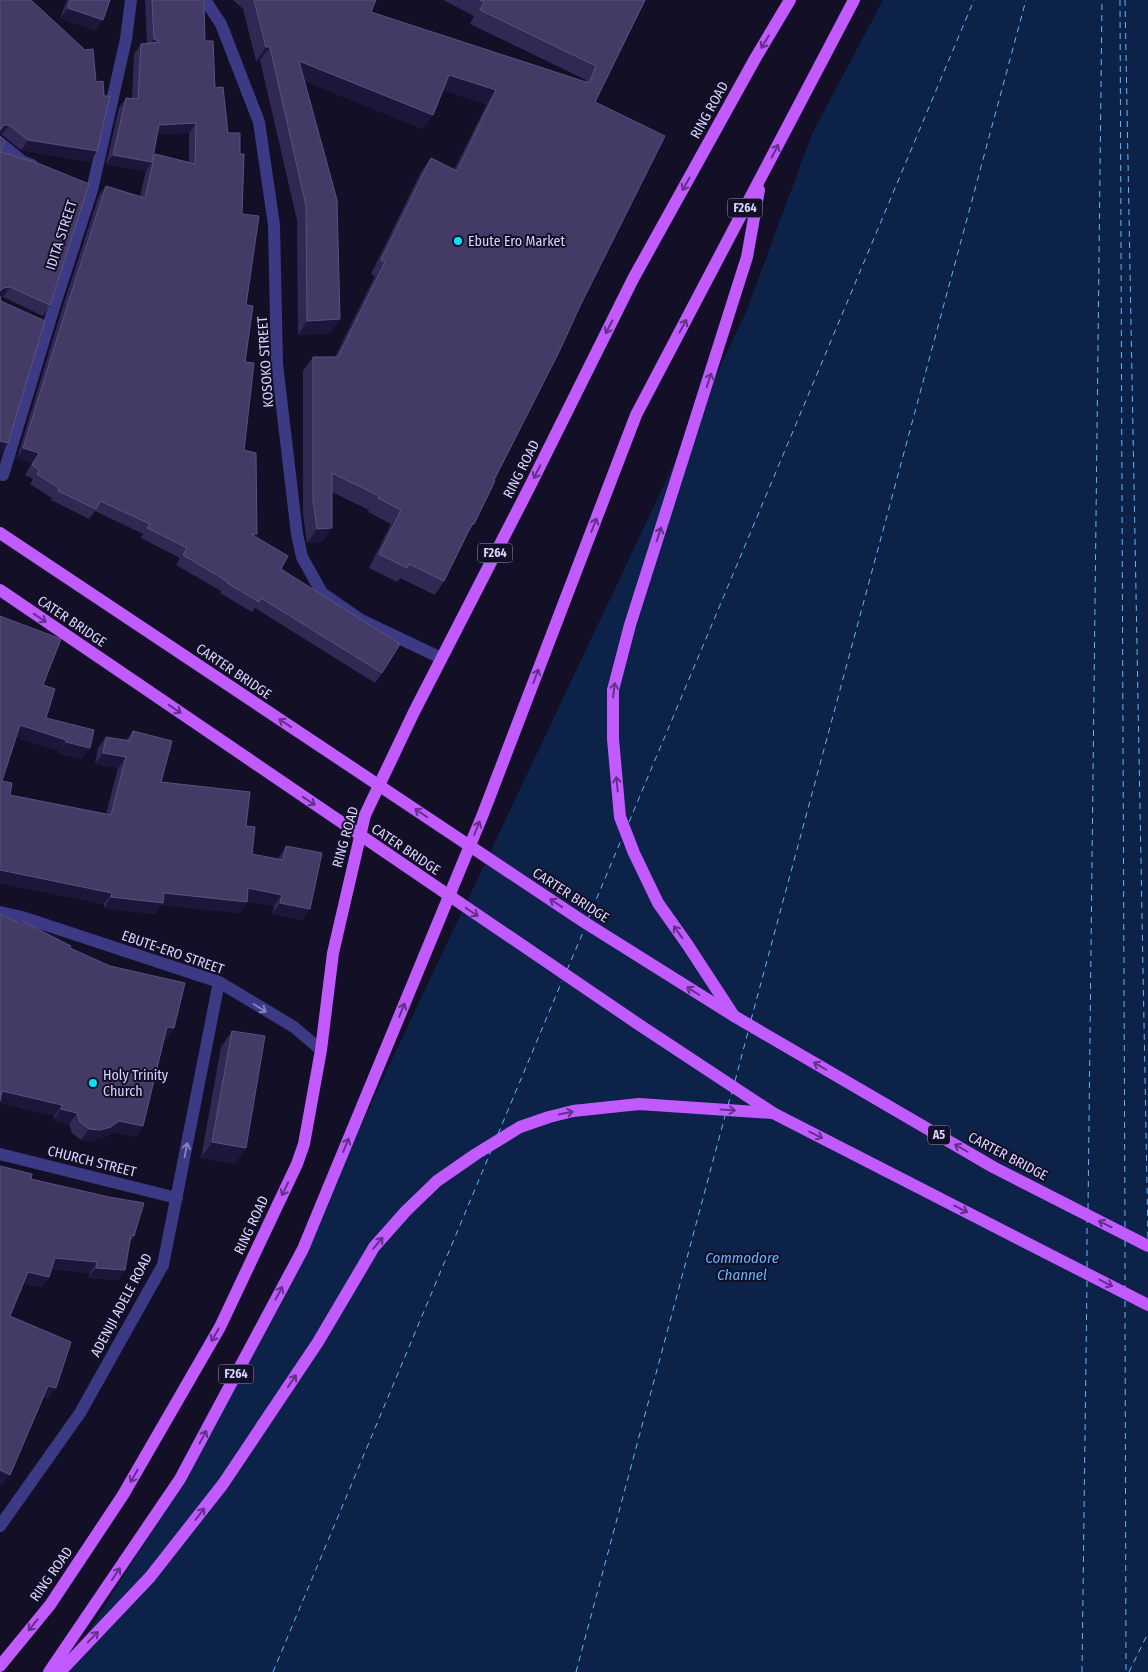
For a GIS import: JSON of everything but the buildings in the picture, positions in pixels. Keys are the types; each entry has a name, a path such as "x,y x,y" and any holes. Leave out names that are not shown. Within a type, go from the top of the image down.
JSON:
{"main road":[{"name":"RING ROAD","path":"0,1666 50,1605 123,1495 220,1327 297,1164 304,1144 321,1050 333,953 365,815 441,658 529,488 633,279 756,57 790,0"},
{"name":"F264","path":"49,1672 180,1479 303,1249 483,814 636,415 854,0"},
{"path":"734,1016 658,903 634,853 620,817 613,739 613,690 630,625 747,257 762,176"},
{"name":"CARTER BRIDGE","path":"0,533 584,922 734,1016 993,1167 1148,1246"},
{"name":"CATER BRIDGE","path":"0,590 641,1026 773,1112"},
{"path":"60,1672 150,1577 223,1484 318,1342 374,1247 406,1211 437,1181 520,1127 549,1117 573,1112 639,1104 773,1112 1148,1305"}],"street":[{"name":"IDITA STREET","path":"3,475 44,325 87,188 126,39 130,0"},
{"name":"KOSOKO STREET","path":"205,0 221,24 260,122 274,225 277,364 297,534 302,557 322,592 360,620 441,658"},
{"path":"0,143 22,161 40,168"},
{"name":"EBUTE-ERO STREET","path":"0,912 22,917 218,982 294,1028 321,1050"},
{"name":"ADENIJI ADELE ROAD","path":"0,1526 80,1413 163,1264 218,982"},
{"name":"CHURCH STREET","path":"0,1154 176,1198"}],"water":[{"name":"Commodore Channel","path":"883,0 1148,0 1148,1672 63,1672 181,1485 332,1186 746,312 812,134"}],"ferry route":[{"path":"629,822 974,0"},
{"path":"751,1020 1026,0"},
{"path":"1088,1209 1102,0"},
{"path":"1120,0 1125,1227"},
{"path":"1125,0 1148,1239"},
{"path":"588,919 622,838"},
{"path":"567,970 584,930"},
{"path":"498,1134 562,981"},
{"path":"735,1081 748,1032"},
{"path":"728,1105 732,1092"},
{"path":"576,1672 725,1116"},
{"path":"273,1672 491,1151"},
{"path":"1087,1221 1087,1267"},
{"path":"1125,1241 1125,1287"},
{"path":"1082,1672 1087,1281"},
{"path":"1125,1301 1126,1672"},
{"path":"1129,1672 1148,1633"}],"place":[{"name":"Ebute Ero Market","path":"458,241"},
{"name":"Holy Trinity Church","path":"93,1083"}]}
